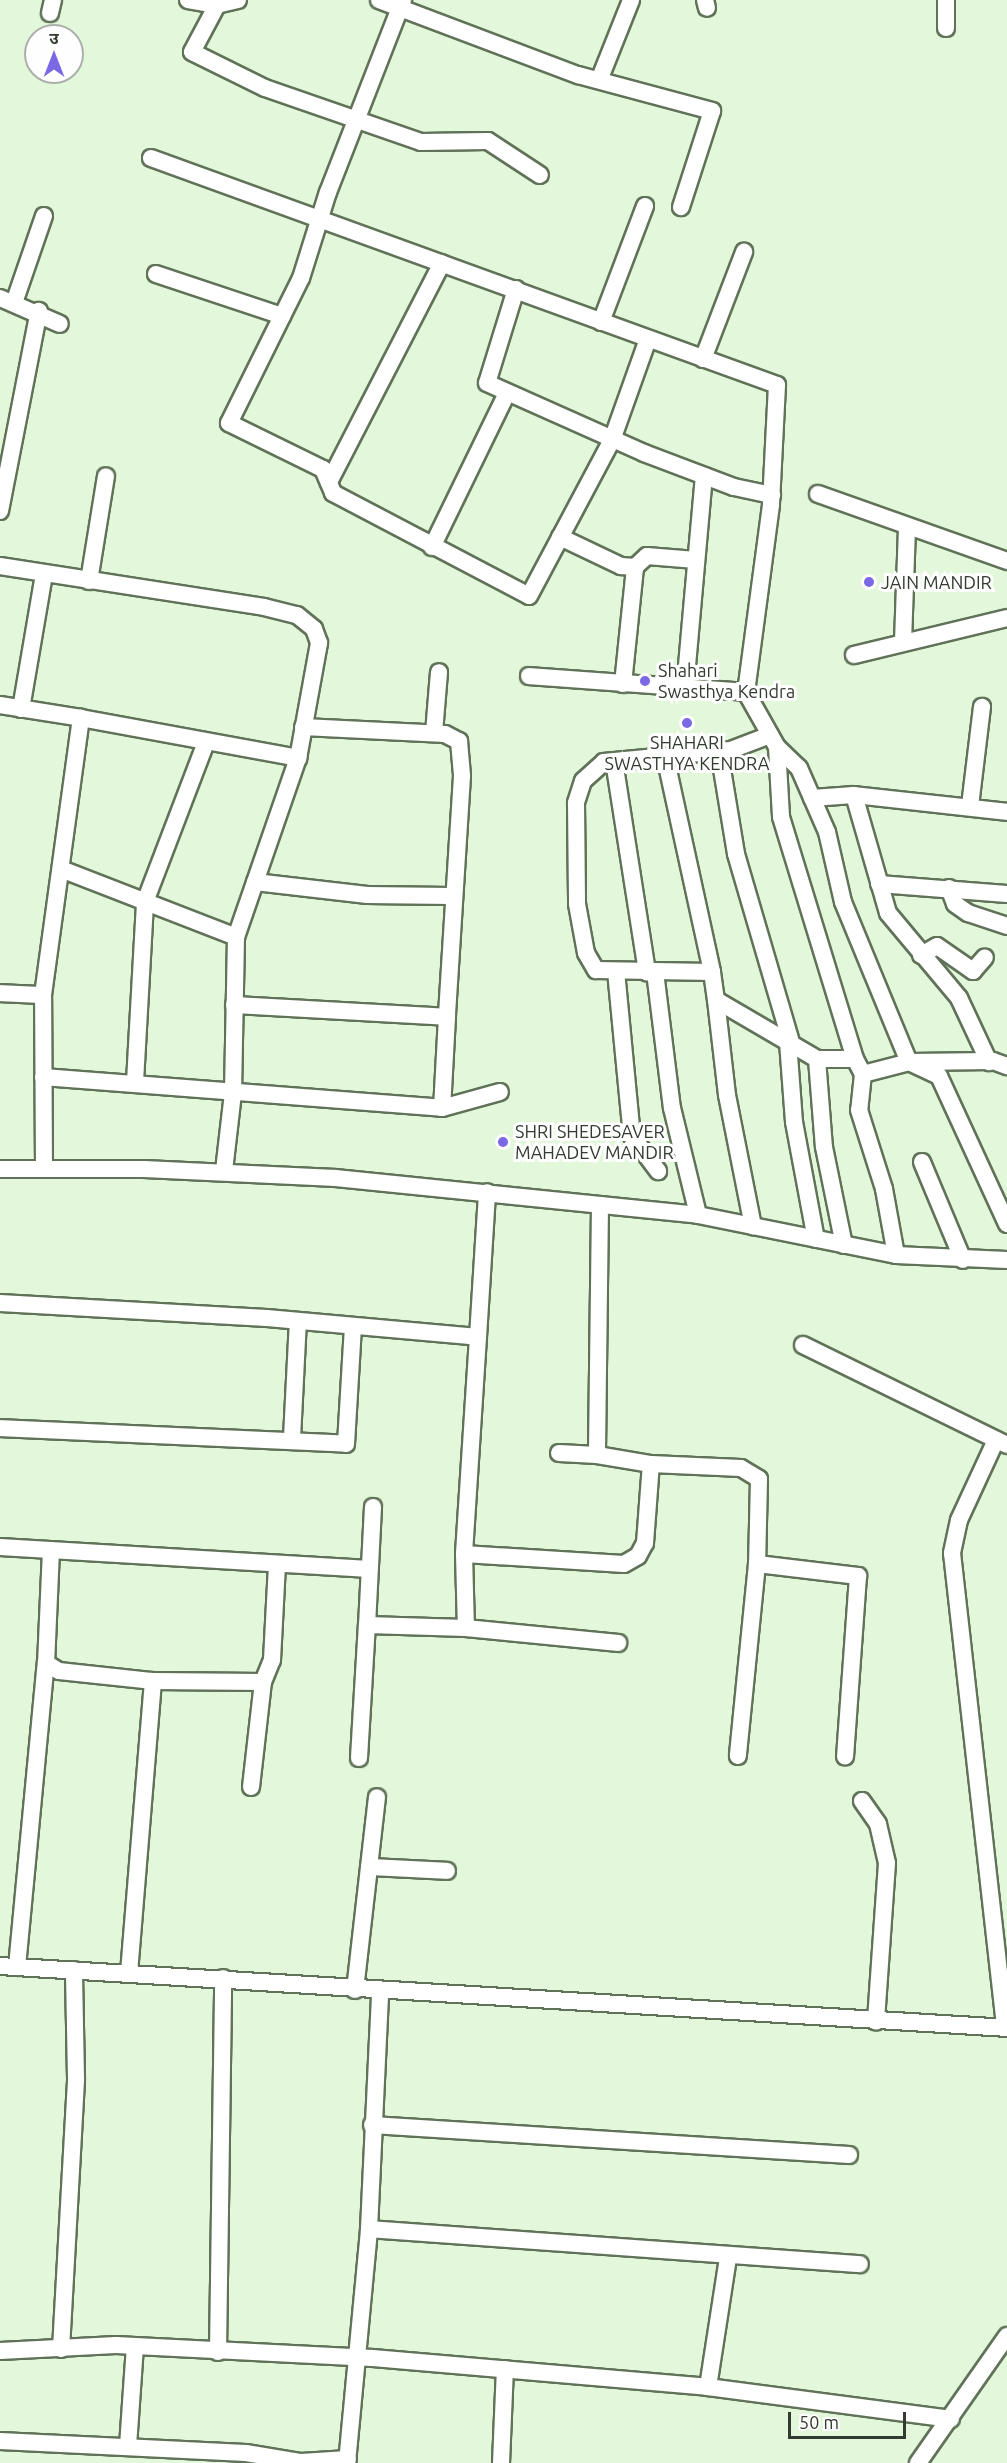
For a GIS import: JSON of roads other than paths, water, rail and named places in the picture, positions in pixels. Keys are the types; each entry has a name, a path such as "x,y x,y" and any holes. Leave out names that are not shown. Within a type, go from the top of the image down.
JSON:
{"street":[{"path":"188,0 217,5 238,0"},
{"path":"379,0 402,4 578,75 600,78 712,111 681,207"},
{"path":"600,78 630,0"},
{"path":"946,0 946,28"},
{"path":"402,4 282,316 229,423 323,469 333,493 432,548 529,596 612,440 648,339"},
{"path":"217,5 192,52 265,88 437,145 476,137 540,175"},
{"path":"151,158 777,385 772,495 746,692 774,741 799,768 827,832 843,902 909,1062 939,1076 1003,1203 1007,1224"},
{"path":"601,322 645,206"},
{"path":"44,216 7,300 39,311 60,324"},
{"path":"703,358 744,252"},
{"path":"329,483 442,263"},
{"path":"156,274 282,316"},
{"path":"516,289 487,383 612,440 704,476 772,495"},
{"path":"0,511 39,311"},
{"path":"432,548 507,393"},
{"path":"89,581 106,476"},
{"path":"684,688 704,476"},
{"path":"818,494 1007,561"},
{"path":"903,642 907,527"},
{"path":"560,537 621,566 635,567"},
{"path":"623,684 635,567 647,556 696,560"},
{"path":"0,566 297,615 314,629 319,644 298,758 236,937 233,1093 224,1171"},
{"path":"21,709 44,573"},
{"path":"854,655 1007,618"},
{"path":"434,734 439,672"},
{"path":"528,676 746,692"},
{"path":"0,705 298,758"},
{"path":"970,806 982,707"},
{"path":"44,1169 43,995 81,718"},
{"path":"303,727 455,735 462,753 451,896 442,1108"},
{"path":"712,972 596,970 586,953 577,904 576,803 593,767 614,761 719,751 774,741"},
{"path":"774,741 781,817 855,1059 863,1074 859,1110 884,1189 896,1255"},
{"path":"135,1082 145,902 206,742"},
{"path":"719,751 736,854 790,1044 795,1122 816,1239"},
{"path":"665,756 712,972 728,1095 753,1226"},
{"path":"614,761 672,1108 698,1215"},
{"path":"812,798 854,795 970,806 1007,812"},
{"path":"854,795 888,913 964,1005 989,1062"},
{"path":"61,869 236,937"},
{"path":"255,882 367,895 451,896"},
{"path":"879,884 1007,894"},
{"path":"949,888 955,904 968,913 1007,926"},
{"path":"921,955 937,946 973,971 986,957"},
{"path":"616,971 632,1137 658,1171"},
{"path":"0,993 43,995"},
{"path":"716,1000 817,1059 855,1059"},
{"path":"234,1005 447,1017"},
{"path":"817,1059 824,1147 844,1245"},
{"path":"863,1074 909,1062 989,1062 1007,1066"},
{"path":"43,1077 135,1082 233,1093 442,1108 500,1092"},
{"path":"922,1162 963,1260"},
{"path":"0,1169 224,1171 487,1192 698,1215 896,1255 963,1260 1007,1260"},
{"path":"466,1628 464,1554 487,1192"},
{"path":"597,1455 600,1205"},
{"path":"0,1303 298,1321 478,1337"},
{"path":"292,1438 298,1321"},
{"path":"0,1428 292,1438 346,1444 353,1326"},
{"path":"0,1966 223,1978 380,1992 1006,2028 999,1891 952,1553 958,1520 1002,1442 803,1345"},
{"path":"560,1453 597,1455 651,1464 741,1468 759,1479 757,1564 738,1755"},
{"path":"464,1554 624,1564 638,1556 645,1543 651,1464"},
{"path":"359,1758 372,1507"},
{"path":"0,1547 369,1569"},
{"path":"17,1967 46,1663 51,1550"},
{"path":"757,1564 858,1576 845,1756"},
{"path":"251,1787 262,1682 272,1660 277,1565"},
{"path":"367,1625 466,1628 618,1643"},
{"path":"46,1663 59,1671 153,1681 262,1682"},
{"path":"129,1973 153,1681"},
{"path":"355,1990 377,1797"},
{"path":"862,1801 878,1824 887,1863 876,2022"},
{"path":"369,1867 447,1871"},
{"path":"61,2349 76,2078 74,1970"},
{"path":"218,2352 218,2173 226,2059 223,1978"},
{"path":"0,2441 128,2446 227,2458 301,2462 348,2461 369,2229 372,2125 380,1992"},
{"path":"372,2125 849,2155"},
{"path":"369,2229 728,2258 860,2264"},
{"path":"708,2387 728,2258"},
{"path":"918,2463 1007,2336"},
{"path":"128,2446 135,2346"},
{"path":"0,2351 135,2346 357,2358 708,2387 951,2419"},
{"path":"501,2463 505,2369"}],"place":[{"name":"JAIN MANDIR","path":"869,582"},
{"name":"Shahari Swasthya Kendra","path":"645,681"},
{"name":"SHAHARI SWASTHYA KENDRA","path":"687,723"},
{"name":"SHRI SHEDESAVER MAHADEV MANDIR","path":"503,1142"}]}
